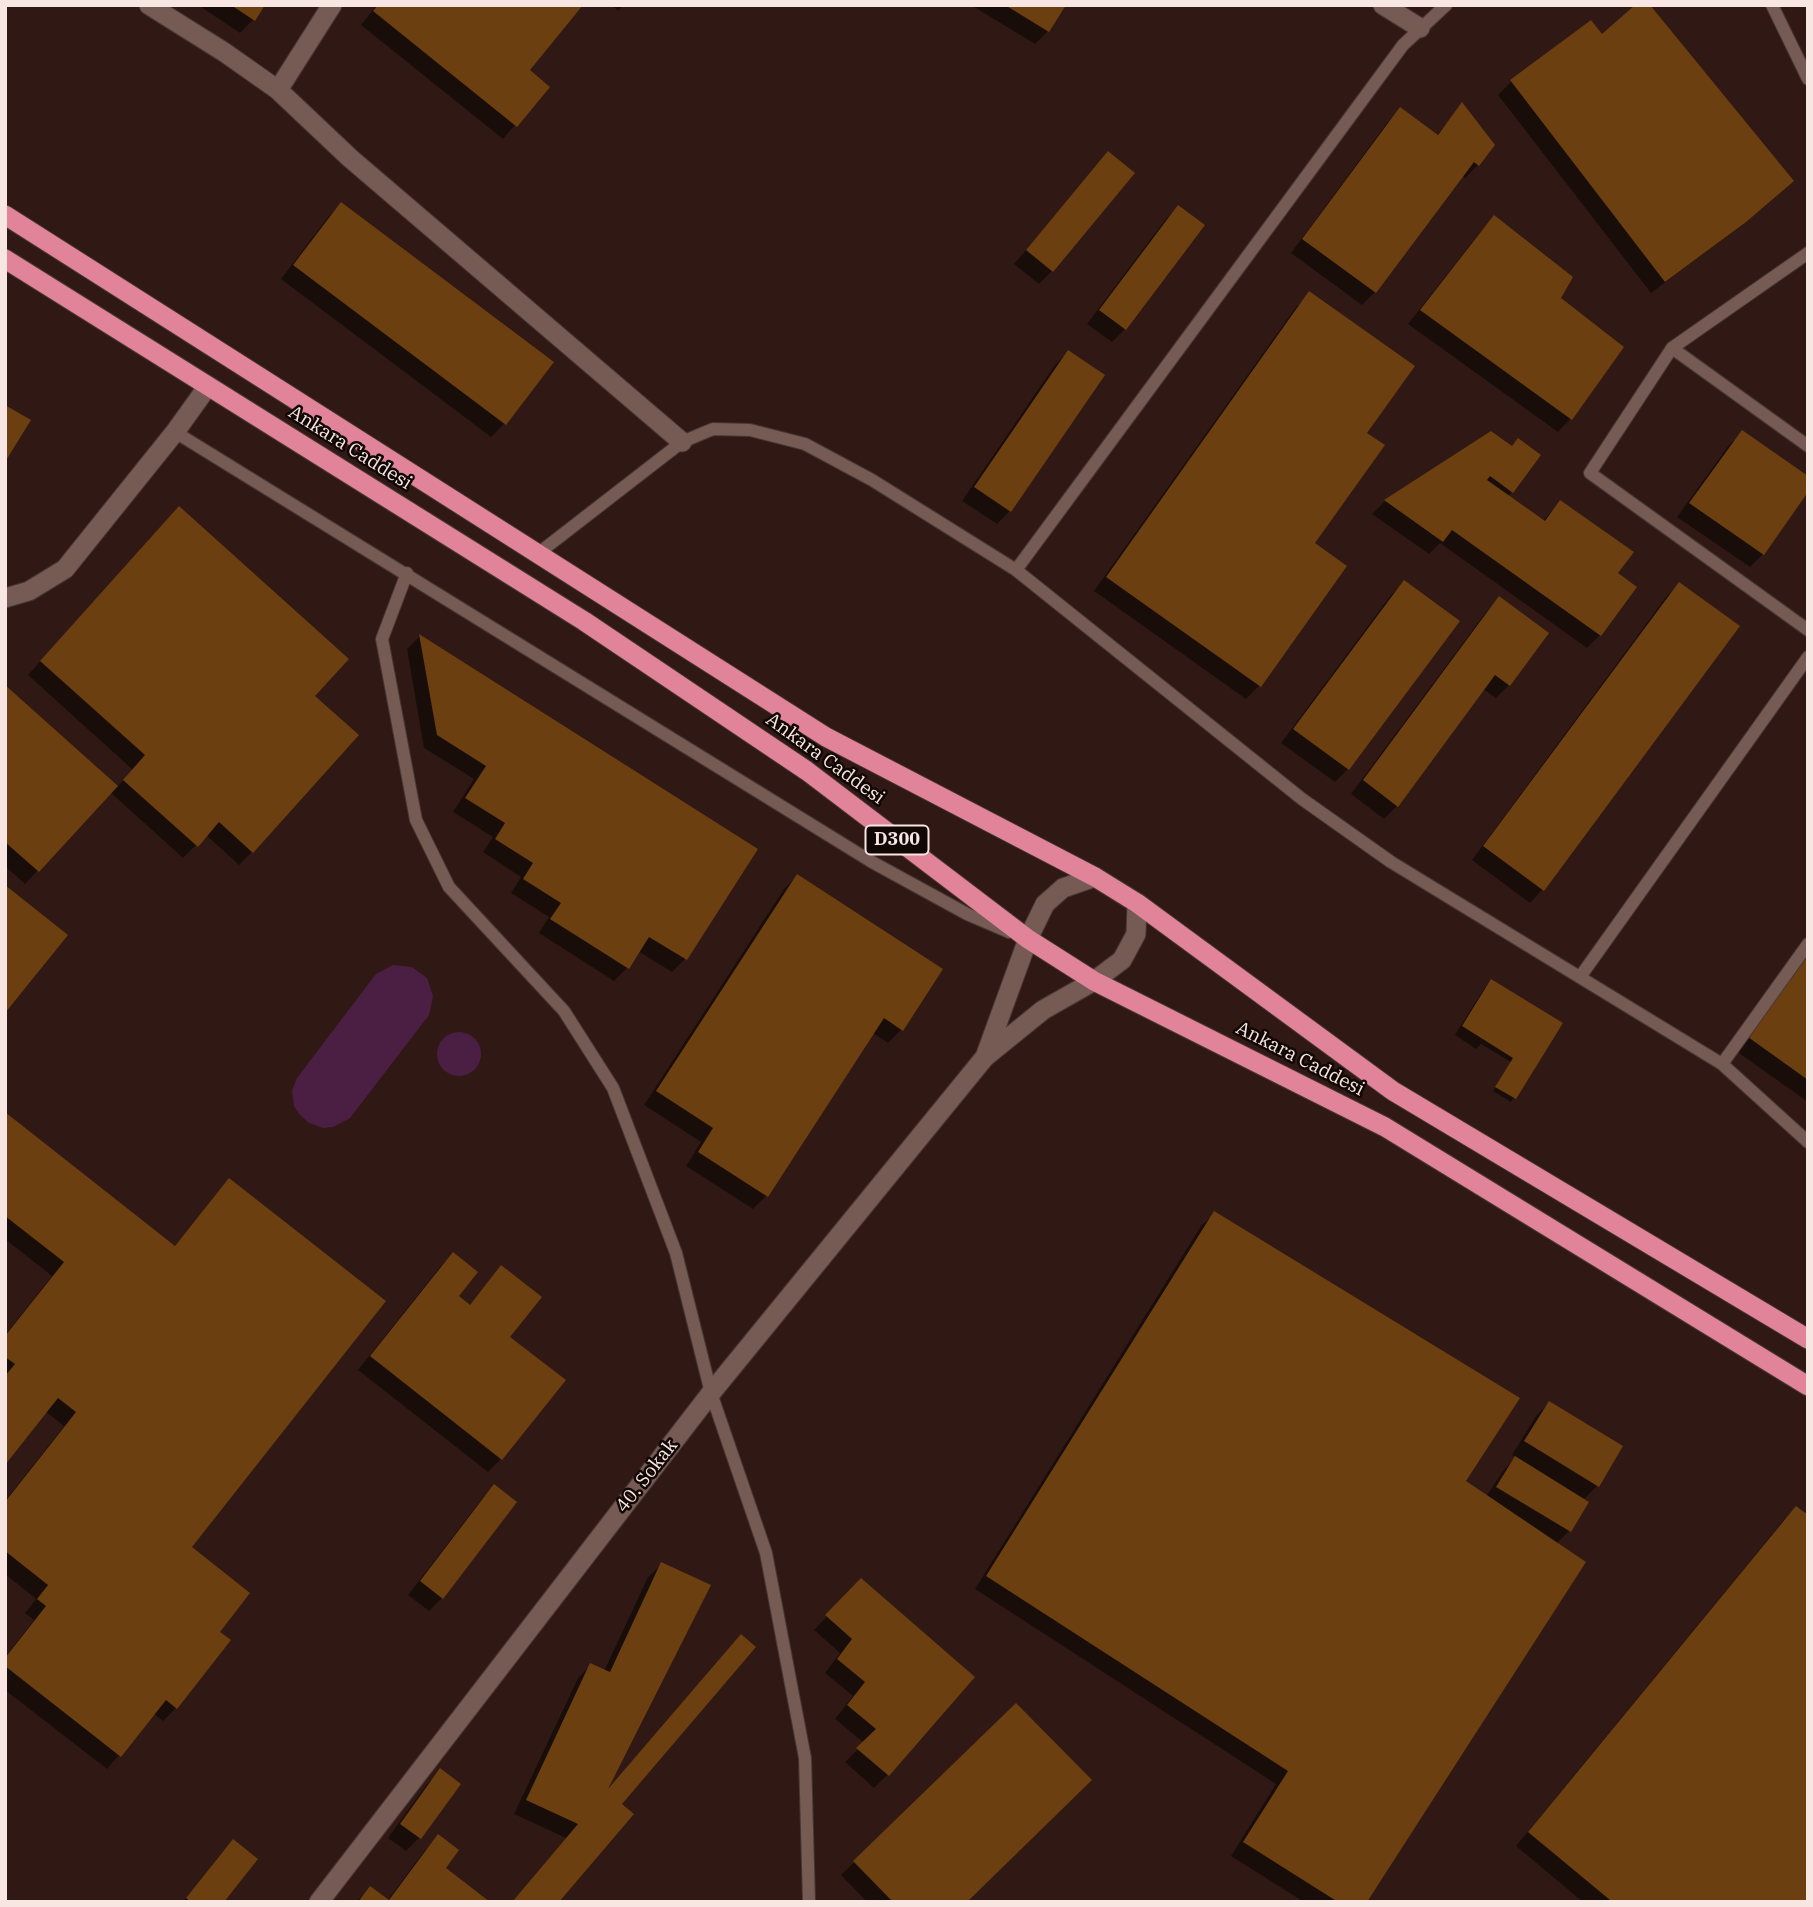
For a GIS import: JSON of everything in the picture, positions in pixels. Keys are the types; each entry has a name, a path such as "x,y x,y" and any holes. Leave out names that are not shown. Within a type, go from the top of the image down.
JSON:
{"highway":[{"name":"Ankara Caddesi","path":"5,215 540,552 826,737 1095,877 1137,903 1393,1091 1808,1339"},
{"name":"Ankara Caddesi","path":"5,259 584,621 807,771 1028,939 1094,981 1385,1126 1808,1386"}],"street":[{"path":"149,5 278,90 350,158 681,442"},
{"path":"278,90 332,5"},
{"path":"1383,5 1420,28"},
{"path":"5,598 29,592 65,569 175,432 208,386"},
{"path":"985,1057 1028,939 1045,904 1063,888 1095,877"},
{"path":"985,1057 1042,1010 1094,981 1122,960 1136,934 1137,903"},
{"name":"40. Sokak","path":"319,1902 711,1393 985,1057"}],"lane":[{"path":"1016,570 1395,56 1420,28 1446,5"},
{"path":"1772,5 1808,79"},
{"path":"1808,253 1672,348 1590,473 1808,630"},
{"path":"1672,348 1808,446"},
{"path":"540,552 681,442 713,429 738,429 805,444 872,480 1016,570 1302,799 1391,862 1722,1064 1808,1142"},
{"path":"175,432 872,862 967,914 1028,939"},
{"path":"407,573 382,639 416,820 449,887 564,1011 613,1088 676,1254 711,1393 765,1553 805,1758 808,1902"},
{"path":"1580,977 1808,657"},
{"path":"1722,1064 1808,944"}],"shaded area":[{"path":"393,965 412,967 427,978 433,996 429,1015 350,1118 333,1127 323,1128 309,1123 294,1106 292,1091 297,1078 376,974"},
{"path":"459,1032 474,1039 481,1054 474,1069 459,1076 444,1069 437,1054 444,1039"}],"building":[{"path":"231,5 265,5 255,21"},
{"path":"378,5 583,5 530,70 550,87 517,127 373,11"},
{"path":"1005,5 1066,5 1049,32"},
{"path":"1635,5 1650,5 1794,181 1746,222 1665,282 1510,80 1591,20 1602,34"},
{"path":"1462,102 1495,145 1479,166 1474,162 1376,293 1302,239 1400,107 1438,135"},
{"path":"1108,151 1135,173 1053,272 1026,250"},
{"path":"341,202 554,362 506,425 293,265"},
{"path":"1178,205 1205,225 1126,330 1099,310"},
{"path":"1494,215 1573,277 1561,298 1624,347 1572,420 1420,310"},
{"path":"1309,291 1415,366 1367,433 1385,445 1315,543 1347,566 1261,687 1106,577"},
{"path":"1068,350 1105,375 1011,512 974,487"},
{"path":"5,405 31,420 5,462"},
{"path":"1742,430 1808,476 1808,492 1764,555 1689,503"},
{"path":"1491,431 1512,446 1518,438 1541,455 1513,493 1490,476 1487,480 1545,521 1560,500 1634,552 1618,573 1637,587 1601,636 1452,530 1443,542 1384,500"},
{"path":"179,506 349,659 315,696 359,735 253,853 219,822 198,847 123,780 145,755 40,661"},
{"path":"1404,580 1460,621 1349,770 1293,729"},
{"path":"1679,582 1740,626 1544,891 1483,846"},
{"path":"1499,596 1549,633 1510,686 1495,675 1398,807 1363,780"},
{"path":"419,634 758,849 687,960 649,937 629,969 550,919 561,903 523,879 533,863 495,839 505,823 465,798 486,766 437,735"},
{"path":"5,685 118,786 39,872 5,842"},
{"path":"797,874 943,969 903,1031 884,1018 768,1197 698,1152 713,1128 656,1091"},
{"path":"5,885 68,935 5,1013"},
{"path":"1808,954 1808,1080 1748,1037"},
{"path":"1491,979 1563,1023 1516,1099 1495,1087 1513,1058 1462,1026"},
{"path":"5,1112 175,1246 229,1178 386,1301 192,1547 250,1593 220,1632 231,1640 177,1709 166,1700 121,1757 5,1666 5,1658 46,1606 37,1599 48,1585 5,1551 5,1502 76,1412 58,1398 5,1465 5,1376 15,1364 5,1357 5,1336 64,1262 5,1216"},
{"path":"1214,1211 1520,1398 1466,1481 1586,1562 1367,1902 1338,1902 1243,1842 1288,1771 986,1576"},
{"path":"453,1252 478,1272 459,1296 470,1305 501,1265 542,1297 510,1337 566,1380 502,1460 370,1356"},
{"path":"1549,1401 1623,1446 1599,1487 1524,1441"},
{"path":"1515,1456 1589,1502 1571,1532 1496,1487"},
{"path":"494,1484 517,1502 443,1599 420,1581"},
{"path":"1796,1506 1808,1515 1808,1902 1608,1902 1610,1900 1528,1832"},
{"path":"661,1562 711,1585 608,1789 741,1634 756,1647 622,1804 634,1814 559,1902 512,1902 578,1824 526,1800 590,1663 610,1672"},
{"path":"861,1578 975,1677 889,1776 856,1748 876,1729 847,1705 865,1682 837,1659 852,1639 825,1615"},
{"path":"1016,1703 1092,1780 967,1902 889,1902 891,1900 853,1861"},
{"path":"440,1768 461,1784 421,1839 400,1824"},
{"path":"438,1834 459,1850 446,1868 490,1902 358,1902 370,1886 389,1900"},
{"path":"233,1839 258,1859 224,1902 191,1902 186,1898"}]}
